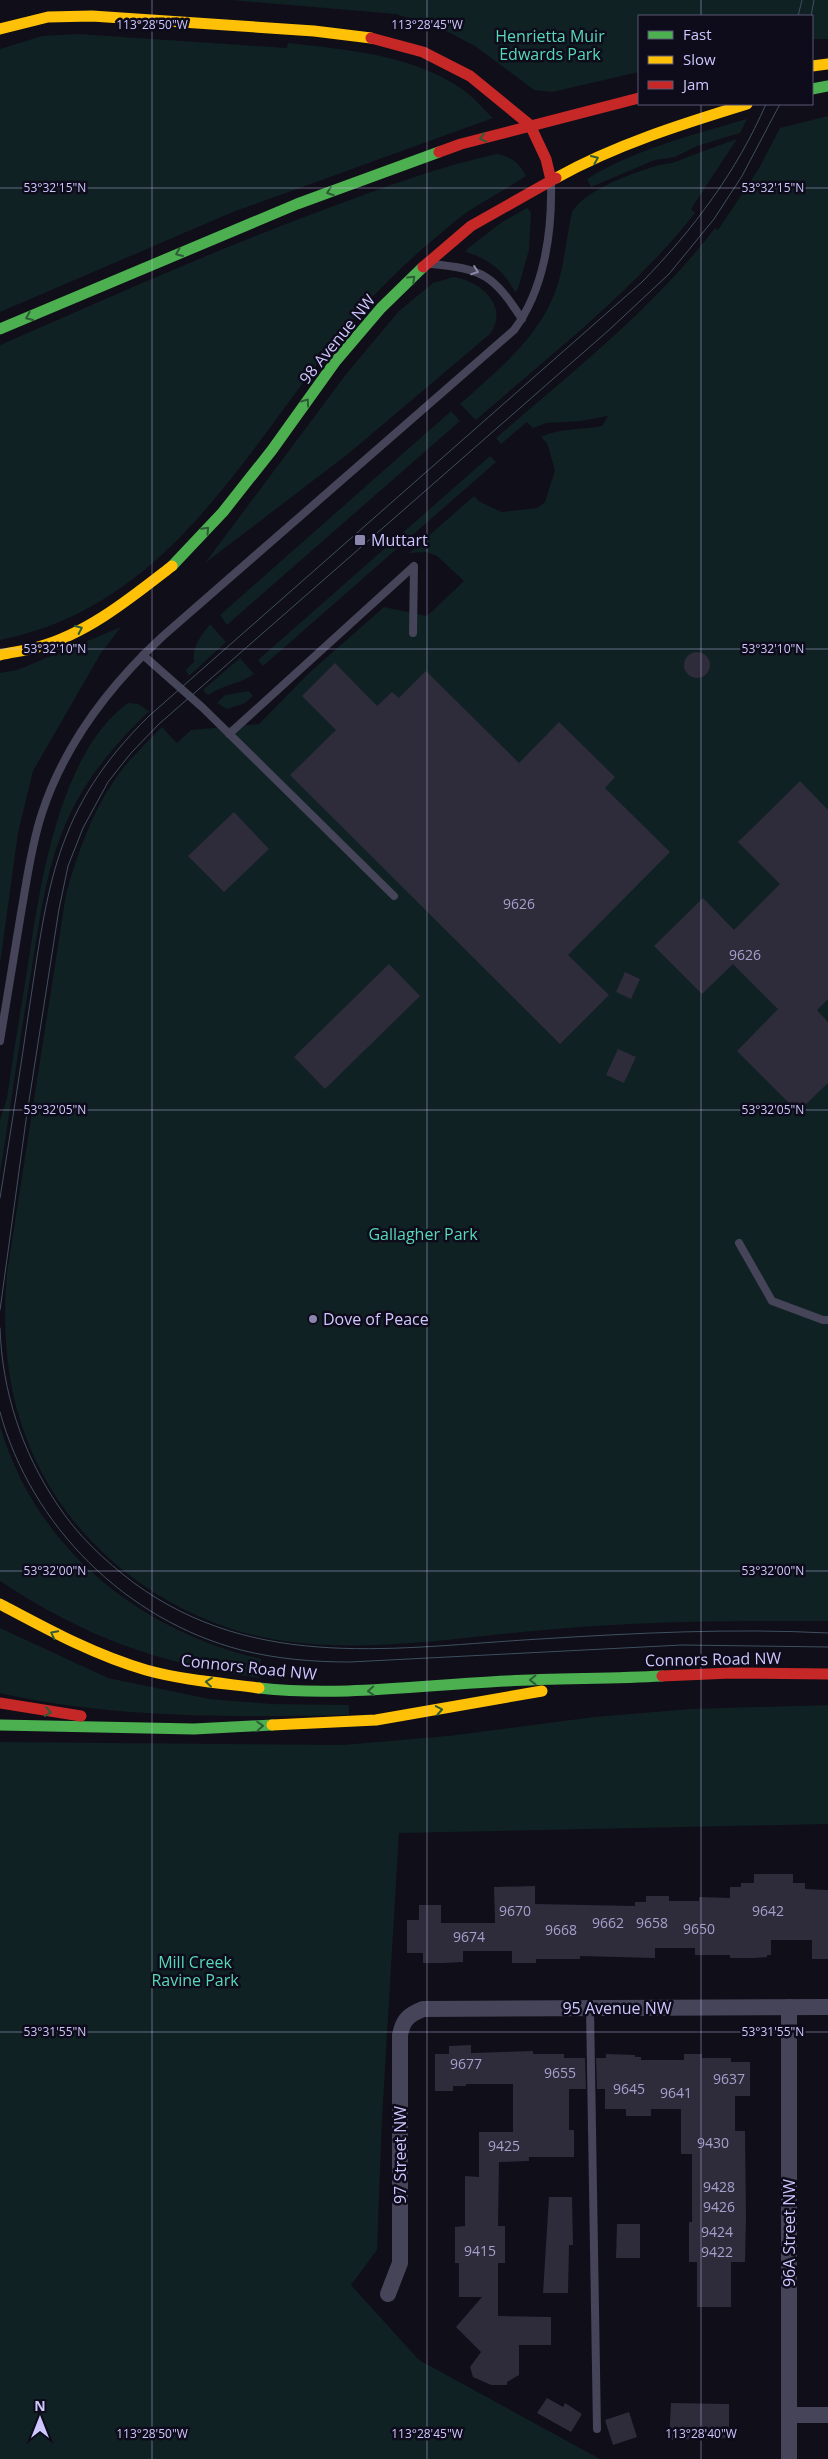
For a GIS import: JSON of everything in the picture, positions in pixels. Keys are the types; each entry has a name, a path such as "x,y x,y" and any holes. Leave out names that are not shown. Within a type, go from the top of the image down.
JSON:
{"main road":[{"path":"0,29 48,17 92,16 314,31 370,38 423,52 470,76 530,125 546,160 551,180"},
{"path":"813,66 828,64"},
{"path":"813,88 828,86"},
{"path":"0,329 297,204 460,144 638,98"},
{"name":"98 Avenue NW","path":"0,655 39,647 85,627 139,592 174,565 223,512 272,450 341,355 381,308 427,264 471,226 574,168 647,137 744,105"},
{"name":"Connors Road NW","path":"0,1604 77,1645 146,1670 194,1680 289,1691 362,1691 507,1681 731,1673 828,1674"},
{"name":"Connors Road NW","path":"0,1725 69,1728 194,1729 376,1720 599,1679"},
{"path":"0,1703 71,1715 194,1729"}],"street":[{"name":"96A Street NW","path":"789,2007 789,2459"},
{"name":"95 Avenue NW","path":"408,2015 423,2009 828,2007"},
{"name":"97 Street NW","path":"388,2294 400,2263 400,2035 402,2025 408,2015"},
{"path":"789,2415 828,2415"}],"lane":[{"path":"0,1041 30,860 42,813 75,740 109,692 143,655 514,330 522,319 541,270 551,211 551,180"},
{"path":"427,264 462,267 480,272 491,279 522,319"},
{"path":"229,734 414,566 413,633"},
{"path":"143,655 229,734 394,896"},
{"path":"739,1243 772,1301 822,1320 828,1320"},
{"path":"590,2008 597,2429"}],"green space":[{"name":"Henrietta Muir Edwards Park","path":"230,0 828,0 828,39 813,39 813,15 638,15 638,72 552,92 534,90 475,46 448,32 396,14"},
{"path":"78,34 287,48 288,43 356,51 400,61 442,77 466,92 493,118 233,212 0,312 0,49 42,36"},
{"name":"Gallagher Park","path":"828,116 828,1621 726,1621 625,1624 417,1643 347,1646 277,1640 237,1631 197,1616 160,1596 126,1572 94,1544 67,1513 44,1478 27,1440 14,1399 7,1357 5,1315 7,1273 66,894 90,824 118,775 162,727 177,743 191,730 259,724 309,673 384,607 427,616 464,581 437,556 426,552 409,553 474,496 480,502 502,512 537,508 545,502 555,470 547,443 541,437 563,431 602,426 608,416 581,421 546,423 533,428 527,422 501,444 496,438 639,312 691,258 715,228 718,230 758,170 780,128"},
{"path":"747,119 740,133 697,146 675,157 655,160 591,187 587,179 644,151"},
{"path":"737,139 691,209 695,213 646,269 591,321 476,420 460,404 505,363 532,333 543,317 559,280 572,212 579,204 598,189 622,178 656,166 675,162"},
{"path":"497,154 514,161 526,176 461,216 388,281 343,331 219,494 174,543 124,586 67,619 0,640 0,345 165,273 289,223 413,178"},
{"path":"527,208 531,212 529,250 518,289 515,292 501,272 489,262 466,252 467,249 502,222"},
{"path":"453,277 473,283 489,296 496,314 495,324 490,334 348,454 205,563 347,373 399,311 433,283"},
{"path":"451,411 460,421 227,625 220,615"},
{"path":"490,456 496,462 263,666 258,660"},
{"path":"210,624 226,642 189,676 186,670 194,662 196,646"},
{"path":"121,627 101,653 33,771 18,833 0,964 0,673 17,670"},
{"path":"240,658 254,674 208,695 203,690"},
{"path":"249,691 253,696 245,703 227,709 217,703 225,695"},
{"path":"128,703 138,704 149,711 113,749 82,792 66,823 53,858 44,894 23,1019 0,1174 0,1120 7,1098 38,902 56,826 68,789 84,755 104,726"},
{"path":"0,1426 17,1470 39,1510 66,1546 99,1578 135,1605 174,1628 217,1646 261,1659 259,1678 189,1665 124,1645 62,1618 0,1581"},
{"path":"0,1628 108,1678 210,1699 272,1704 349,1705 349,1715 218,1716 130,1712 86,1708 0,1693"},
{"name":"Mill Creek Ravine Park","path":"828,1705 828,1824 399,1833 382,2119 377,2250 351,2285 419,2360 600,2459 0,2459 0,1742 342,1745 448,1736 594,1717 690,1709"}],"building":[{"path":"697,652 706,656 710,665 706,674 697,678 688,674 684,665 688,656"},
{"path":"335,663 377,706 392,692 399,698 426,671 519,763 559,722 615,777 605,788 670,852 568,955 609,995 560,1044 290,775 336,730 302,696"},
{"path":"800,781 828,810 828,999 817,1010 828,1022 828,1083 798,1112 737,1051 778,1009 733,964 702,994 654,946 703,898 734,930 780,884 738,842"},
{"path":"234,812 269,849 224,892 188,856"},
{"path":"389,964 420,996 325,1089 294,1057"},
{"path":"625,972 640,979 631,999 616,992"},
{"path":"618,1049 636,1057 624,1083 606,1075"},
{"path":"754,1874 793,1874 793,1883 805,1883 805,1889 828,1890 828,1959 812,1959 812,1940 771,1940 771,1955 754,1958 730,1958 730,1955 695,1955 695,1948 655,1948 655,1958 580,1956 580,1959 536,1959 536,1963 512,1963 512,1951 463,1951 463,1962 423,1963 423,1953 407,1953 407,1920 419,1920 419,1905 441,1905 441,1923 495,1923 494,1887 535,1886 535,1904 635,1906 635,1902 646,1902 646,1896 669,1896 669,1901 699,1901 699,1897 730,1898 730,1887 741,1887 741,1883 754,1883"},
{"path":"471,2045 471,2053 533,2051 533,2054 564,2054 564,2058 585,2058 586,2089 569,2089 569,2130 574,2130 574,2157 529,2157 529,2161 499,2162 498,2226 505,2226 505,2263 498,2263 498,2316 551,2317 551,2345 519,2345 519,2375 507,2382 507,2385 491,2385 473,2377 470,2367 481,2352 456,2327 482,2297 459,2297 459,2263 455,2263 455,2227 465,2226 465,2176 479,2177 479,2132 513,2132 513,2084 466,2084 466,2086 453,2086 453,2091 435,2091 435,2054 449,2054 449,2046"},
{"path":"606,2054 635,2055 635,2057 641,2057 641,2060 684,2060 684,2054 702,2054 702,2058 731,2058 731,2062 750,2062 750,2096 735,2096 735,2131 745,2131 746,2218 745,2262 731,2262 731,2307 697,2307 697,2262 689,2262 689,2222 692,2222 692,2154 681,2154 681,2109 651,2109 651,2116 626,2116 626,2109 605,2109 605,2089 597,2089 596,2058 606,2058"},
{"path":"549,2197 572,2197 573,2245 569,2245 568,2293 543,2293"},
{"path":"617,2224 640,2224 640,2258 616,2258"},
{"path":"547,2398 563,2407 565,2403 582,2414 571,2432 537,2413"},
{"path":"671,2403 729,2404 729,2438 669,2440"},
{"path":"629,2412 637,2437 613,2445 605,2420"}],"tram line":[{"path":"798,15 802,0"},
{"path":"811,15 814,0"},
{"path":"0,1198 42,925 50,887 60,851 74,817 93,784 117,750 149,716 642,282 679,242 712,199 742,153 766,105"},
{"path":"0,1310 26,1120 59,909 68,866 83,828 108,782 131,753 159,724 609,330 669,274 714,219 742,176 779,105"},
{"path":"0,1328 5,1375 16,1420 24,1442 45,1484 73,1526 92,1547 134,1583 181,1612 229,1631 279,1642 330,1648 382,1649 684,1632 828,1633"},
{"path":"0,1412 15,1454 35,1493 60,1529 89,1562 122,1592 159,1616 199,1636 241,1650 295,1659 350,1662 682,1645 828,1647"}],"traffic: fast":[{"path":"813,89 828,86"},
{"path":"0,329 297,204 439,152"},
{"path":"172,566 223,512 272,450 335,362 381,308 423,267"},
{"path":"259,1688 351,1691 526,1680 662,1676"},
{"path":"0,1725 194,1729 272,1725"}],"traffic: slow":[{"path":"0,29 48,17 92,16 314,31 371,38"},
{"path":"813,66 828,64"},
{"path":"556,178 625,145 744,105"},
{"path":"0,655 28,650 74,633 108,613 172,566"},
{"path":"0,1604 71,1641 127,1664 174,1676 259,1688"},
{"path":"272,1725 376,1720 542,1691"}],"traffic: jam":[{"path":"371,38 423,52 470,76 530,125 546,159 551,180"},
{"path":"439,152 461,144 638,98"},
{"path":"423,267 471,226 556,178"},
{"path":"662,1676 731,1673 828,1674"},
{"path":"0,1703 81,1716"}],"place":[{"name":"Muttart","path":"360,540"},
{"name":"Dove of Peace","path":"313,1319"}]}
